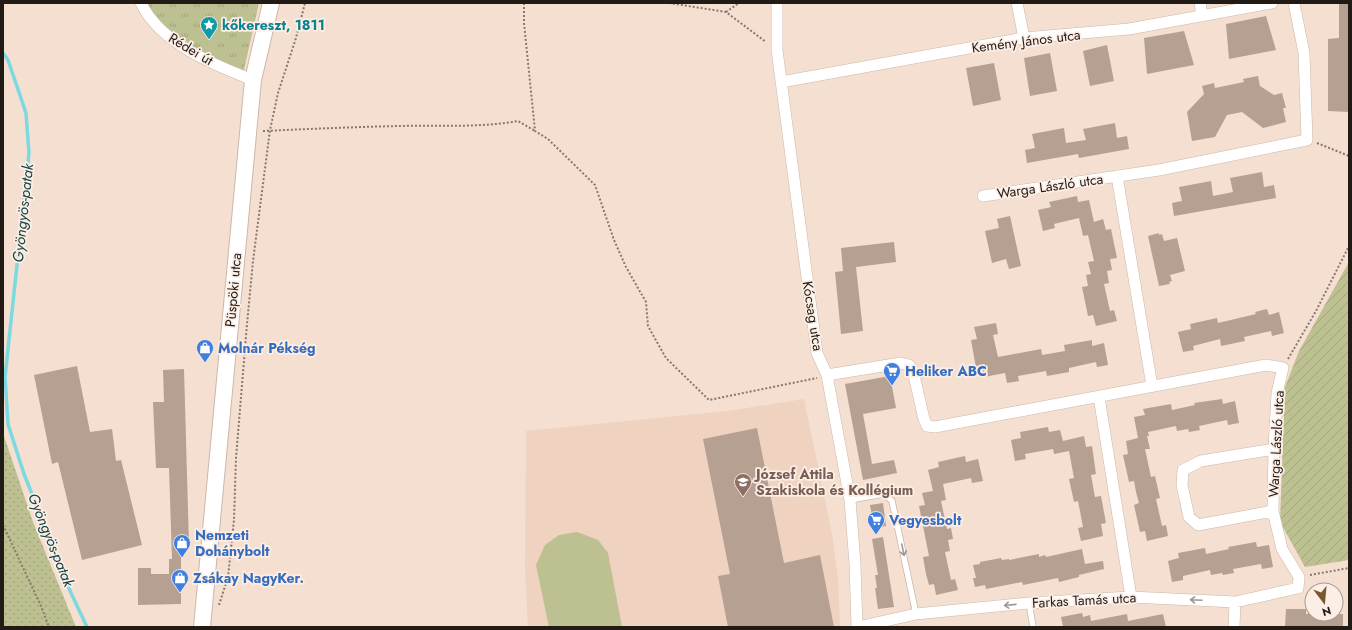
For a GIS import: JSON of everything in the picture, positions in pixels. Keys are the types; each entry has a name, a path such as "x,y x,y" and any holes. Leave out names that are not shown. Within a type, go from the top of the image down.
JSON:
{"street":[{"name":"Rédei út","path":"141,3 144,10 153,22 167,36 194,53 226,70 253,80"},
{"name":"Püspöki utca","path":"202,627 247,131 253,80 271,3"},
{"name":"Kócsag utca","path":"777,3 776,50 817,353 827,375 850,500 858,627"},
{"path":"1017,3 1024,38"},
{"path":"1200,3 1202,16"},
{"name":"Kemény János utca","path":"781,82 1024,38 1129,29 1272,3"},
{"path":"1294,3 1304,53 1306,140"},
{"name":"Warga László utca","path":"984,196 1158,170 1306,140"},
{"name":"Warga László utca","path":"1117,176 1152,386"},
{"path":"827,375 901,363 909,365 913,372 924,419 927,426 935,427 1266,365 1283,368"},
{"name":"Warga László utca","path":"1283,368 1277,392 1273,511 1282,549 1299,577"},
{"path":"1099,397 1131,597"},
{"path":"1273,511 1198,525 1189,517 1182,485 1183,470 1201,461 1274,449"},
{"name":"Farkas Tamás utca","path":"858,627 916,614 1029,603 1131,597 1235,602 1298,588 1299,577"},
{"path":"1234,627 1235,602"}],"lane":[{"path":"850,500 884,494 892,501 916,614"},
{"path":"1029,603 1033,627"}],"path":[{"path":"219,605 228,577 234,520 236,458 246,324 270,130 278,93 296,38 305,3"},
{"path":"524,3 524,23 535,131"},
{"path":"669,3 726,12 776,50"},
{"path":"726,12 738,3"},
{"path":"247,131 400,126 460,126 518,121 548,139 594,186 614,240 626,266 646,302 648,326 666,358 709,400 827,375"},
{"path":"1306,140 1322,144 1349,156"},
{"path":"1283,368 1316,311 1349,246"},
{"path":"3,525 42,606 49,627"},
{"path":"1299,577 1349,568"}],"shaded area":[{"path":"804,399 832,534 838,579 840,627 528,627 525,569 526,431 728,411"}],"green space":[{"path":"143,3 259,3 243,74 167,35"},
{"path":"1349,262 1349,560 1305,567 1280,522 1285,387 1299,351"},
{"path":"3,433 33,522 76,627 3,627"},
{"path":"577,532 598,540 608,553 622,627 549,627 536,565 545,545 559,535"}],"building":[{"path":"1339,3 1349,3 1349,112 1328,111 1328,39 1339,38"},
{"path":"1266,16 1276,50 1229,59 1226,24"},
{"path":"1184,31 1194,65 1147,74 1144,38"},
{"path":"1107,45 1114,81 1090,86 1083,51"},
{"path":"1050,53 1057,91 1030,96 1024,58"},
{"path":"994,63 1001,100 973,106 966,68"},
{"path":"1258,76 1260,86 1274,95 1282,93 1286,108 1283,108 1286,122 1263,128 1242,112 1227,115 1215,137 1192,141 1187,112 1204,94 1202,86 1214,83 1215,88 1244,82 1243,79"},
{"path":"1115,123 1117,138 1127,136 1129,149 1079,158 1078,154 1027,163 1025,150 1035,148 1032,134 1064,128 1066,143 1086,140 1083,129"},
{"path":"1262,172 1264,187 1274,185 1276,198 1174,216 1172,203 1182,201 1179,187 1211,181 1213,196 1233,192 1230,178"},
{"path":"1077,196 1078,202 1089,200 1094,222 1103,219 1106,230 1111,229 1117,258 1110,259 1112,270 1107,271 1109,283 1104,284 1110,311 1114,310 1117,321 1096,326 1093,315 1088,316 1082,287 1088,286 1086,275 1091,274 1088,262 1094,261 1088,235 1083,236 1079,218 1054,224 1055,228 1043,231 1038,210 1051,207 1049,202"},
{"path":"1010,216 1021,266 1009,269 1006,259 992,263 985,231 999,228 997,219"},
{"path":"1159,233 1159,235 1162,234 1164,241 1177,238 1185,271 1170,275 1172,281 1169,282 1170,284 1159,286 1148,236"},
{"path":"894,242 896,262 856,267 863,331 841,334 835,272 843,271 841,248"},
{"path":"1267,309 1269,315 1279,312 1284,333 1272,336 1271,331 1244,337 1245,341 1221,346 1220,339 1193,346 1194,350 1183,352 1178,332 1191,329 1190,324 1217,318 1218,323 1256,314 1255,312"},
{"path":"996,323 998,334 993,335 998,357 1041,349 1042,355 1065,351 1064,345 1092,340 1092,346 1104,343 1108,365 1097,367 1096,362 1069,368 1069,372 1047,376 1046,371 1018,376 1019,381 1007,383 1005,373 984,377 982,366 976,368 971,340 977,339 974,327"},
{"path":"77,366 90,432 112,429 116,461 121,460 142,545 82,560 58,462 52,464 34,375"},
{"path":"184,369 189,545 181,545 181,604 138,605 138,568 151,568 151,574 169,574 169,559 172,559 169,468 156,468 153,402 164,402 163,370"},
{"path":"890,376 896,408 863,414 872,464 894,460 897,473 863,480 845,384"},
{"path":"1222,399 1223,404 1235,401 1239,423 1228,425 1227,420 1199,426 1200,430 1189,432 1188,429 1177,431 1176,426 1148,432 1149,436 1147,436 1150,449 1145,449 1151,477 1155,476 1160,498 1156,499 1162,526 1166,525 1168,536 1147,541 1145,531 1140,532 1134,505 1139,503 1134,481 1129,482 1123,455 1128,454 1126,441 1138,438 1134,417 1145,415 1143,409 1171,404 1172,410 1195,405 1194,403"},
{"path":"1048,427 1049,432 1060,430 1063,441 1084,436 1086,447 1092,446 1096,474 1091,475 1095,497 1101,496 1106,523 1101,524 1103,536 1081,541 1078,528 1083,527 1078,501 1074,502 1069,479 1074,478 1069,451 1054,454 1053,449 1025,454 1026,459 1015,461 1011,440 1021,438 1020,432"},
{"name":"József Attila Szakiskola és Kollégium","path":"757,428 784,563 820,555 834,627 728,627 718,576 730,574 703,439"},
{"path":"965,456 966,462 978,459 983,481 972,483 971,478 943,484 946,500 941,501 947,529 951,528 953,539 948,540 950,551 945,552 951,580 955,579 958,590 936,595 934,584 929,585 926,574 923,557 929,556 919,506 925,505 922,493 933,491 928,470 939,467 938,462"},
{"path":"883,503 886,526 874,528 870,505"},
{"path":"883,537 894,607 878,609 875,575 878,575 872,539"},
{"path":"1256,542 1257,547 1269,545 1273,567 1262,569 1261,564 1233,569 1234,573 1223,575 1222,573 1211,575 1210,570 1183,576 1183,580 1172,582 1168,561 1179,558 1178,553 1205,548 1206,554 1229,549 1228,547"},
{"path":"1082,549 1085,564 1103,561 1104,569 1059,582 1058,578 1023,585 1022,582 986,589 985,585 975,587 973,578 976,578 973,565 980,564 980,562 1001,558 1002,560 1009,560 1039,554 1039,557 1045,555 1046,557"},
{"path":"1286,609 1304,609 1304,622 1343,622 1343,627 1285,627"},
{"path":"1082,613 1083,617 1090,615 1091,621 1127,614 1128,621 1163,614 1166,627 1063,627 1061,617"}],"waterway":[{"name":"Gyöngyös-patak","path":"3,53 8,60 26,113 29,153 5,377 8,424 24,474 71,593 87,627"}],"place":[{"name":"kőkereszt, 1811","path":"209,40"},
{"name":"Molnár Pékség","path":"205,363"},
{"name":"Heliker ABC","path":"892,386"},
{"name":"József Attila Szakiskola és Kollégium","path":"743,497"},
{"name":"Vegyesbolt","path":"876,535"},
{"name":"Nemzeti Dohánybolt","path":"182,558"},
{"name":"Zsákay NagyKer.","path":"180,593"}]}
